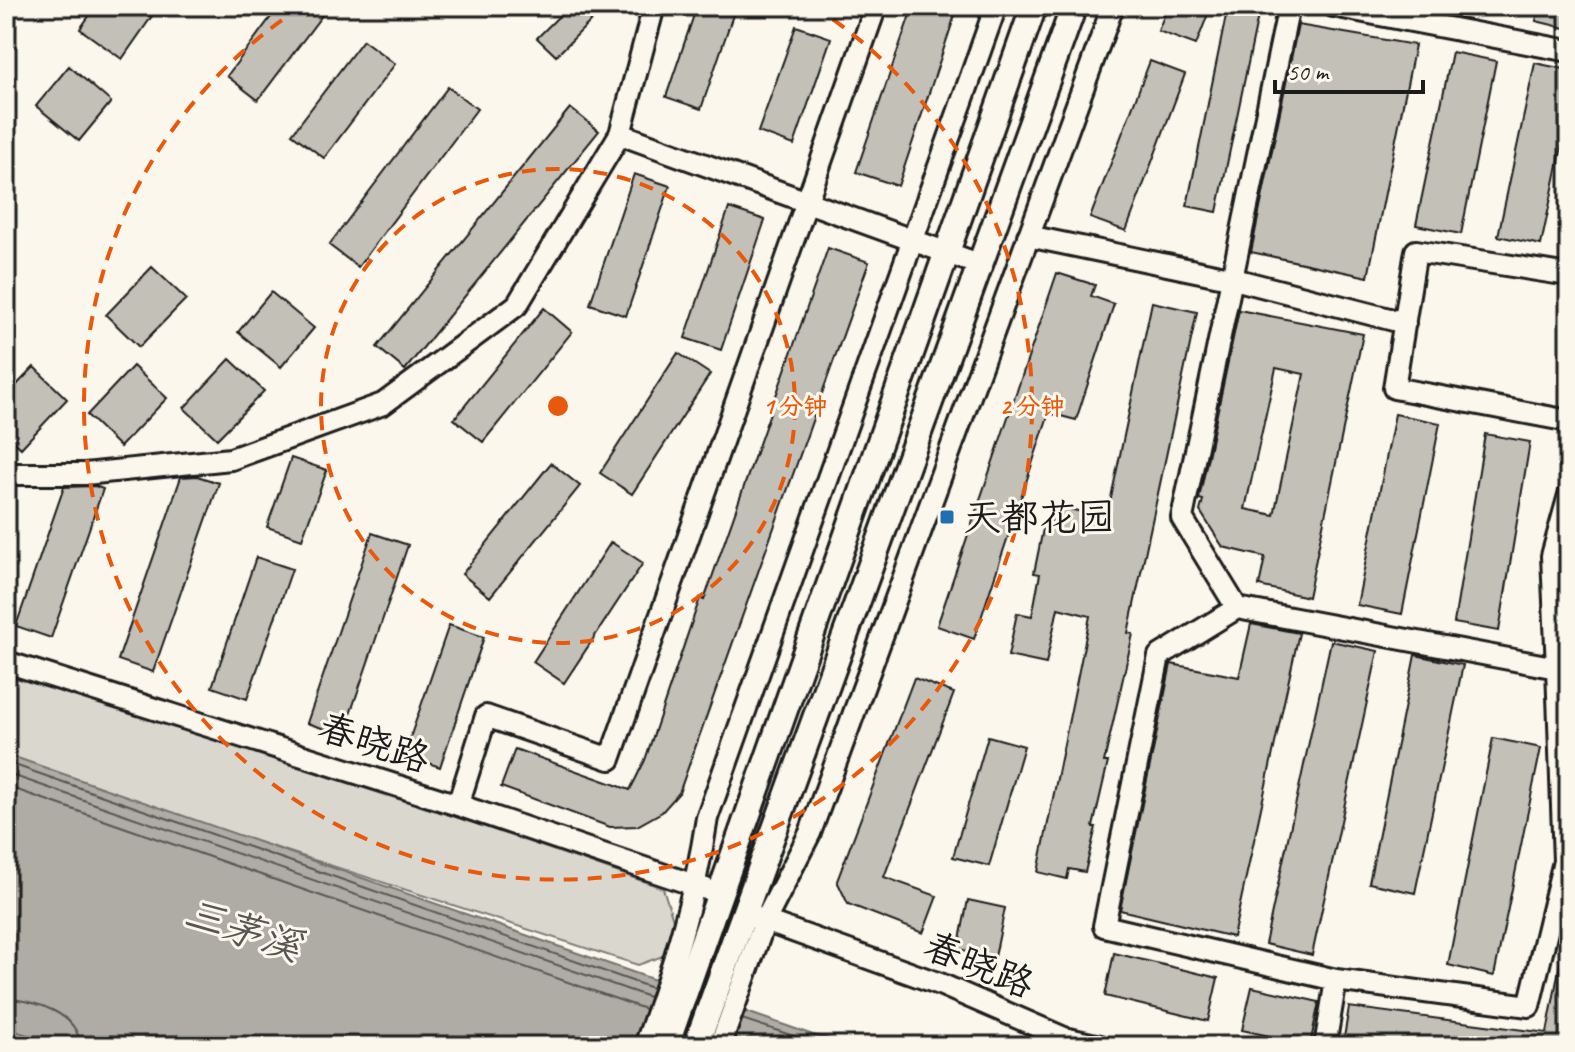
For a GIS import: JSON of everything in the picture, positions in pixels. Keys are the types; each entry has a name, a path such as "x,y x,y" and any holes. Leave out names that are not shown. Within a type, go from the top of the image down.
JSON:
{"main road":[{"path":"666,1046 685,965 708,890 1034,6"},
{"path":"696,1046 732,978 978,264 1074,6"}],"street":[{"path":"6,474 85,474 231,459 383,404 517,305 620,134 654,6"},
{"path":"458,805 486,716 610,759 809,203 876,6"},
{"path":"708,890 707,818 996,6"},
{"path":"754,917 810,833 1113,6"},
{"path":"1237,608 1182,518 1289,6"},
{"path":"1333,6 1569,51"},
{"path":"620,134 978,264"},
{"path":"1028,236 1234,279 1405,323"},
{"path":"1569,275 1416,251 1394,388 1569,421"},
{"path":"1557,668 1237,608 1159,656 1104,926 1336,980 1529,1006 1564,861 1557,668 1552,556 1569,495"},
{"name":"春晓路","path":"6,662 458,805 708,890"},
{"name":"春晓路","path":"754,917 940,984 1064,1038 1100,1046"},
{"path":"645,1046 685,965"},
{"path":"720,1046 732,978"},
{"path":"1325,1046 1336,980"}],"shaded area":[{"path":"6,662 663,888 675,926 663,956 638,965 206,825 6,755"},
{"path":"6,1028 62,1046 6,1046"}],"water":[{"name":"三茅溪","path":"6,754 813,1035 859,1046 61,1046 6,1028"}],"building":[{"path":"96,6 159,6 122,59 80,29"},
{"path":"279,6 329,6 258,100 227,76"},
{"path":"569,6 606,6 556,56 537,38"},
{"path":"697,6 736,6 701,109 666,97"},
{"path":"913,6 958,6 898,186 856,172"},
{"path":"1168,6 1211,6 1196,45 1158,31"},
{"path":"1228,6 1260,6 1217,212 1187,206"},
{"path":"1539,6 1569,6 1569,29 1536,21"},
{"path":"1298,25 1415,45 1368,277 1251,252"},
{"path":"796,26 831,38 794,145 758,132"},
{"path":"363,40 395,64 324,158 292,134"},
{"path":"1452,52 1496,61 1461,234 1416,225"},
{"path":"1150,61 1185,74 1126,231 1090,218"},
{"path":"1535,63 1569,70 1569,113 1541,245 1498,236"},
{"path":"69,66 111,102 79,141 36,106"},
{"path":"448,87 477,109 358,267 329,245"},
{"path":"570,108 599,131 405,370 377,347"},
{"path":"634,174 670,186 626,316 590,304"},
{"path":"729,208 765,220 721,350 685,338"},
{"path":"828,248 869,262 679,793 662,812 637,826 610,827 501,787 515,749 630,790 645,760 700,598 704,600"},
{"path":"152,267 186,299 139,347 106,315"},
{"path":"1057,273 1095,285 1091,296 1114,304 1076,420 1049,413 974,639 937,626"},
{"path":"271,292 314,328 281,367 238,332"},
{"path":"1152,302 1197,312 1128,633 1133,634 1104,762 1108,762 1093,827 1096,827 1085,872 1069,869 1067,879 1038,872 1090,616 1058,608 1046,664 1008,656 1017,613 1032,616 1040,574 1034,573 1043,529 1049,530 1054,506 1107,517"},
{"path":"544,308 572,332 483,442 454,419"},
{"path":"1239,310 1363,334 1308,597 1259,586 1265,557 1223,547 1200,511 1203,500 1199,499","holes":["1276,368 1304,374 1274,515 1245,509"]},
{"path":"678,353 710,374 632,494 600,473"},
{"path":"230,359 264,391 217,439 184,408"},
{"path":"133,366 167,398 120,447 87,415"},
{"path":"34,367 67,399 21,448 6,434 6,396"},
{"path":"1395,414 1440,423 1402,614 1357,605"},
{"path":"1485,434 1530,442 1499,631 1454,623"},
{"path":"291,458 327,470 302,539 267,527"},
{"path":"551,463 580,486 490,597 462,574"},
{"path":"197,476 219,483 153,672 118,660 181,477"},
{"path":"95,486 103,489 51,638 16,626 64,487"},
{"path":"372,533 408,545 343,735 307,723"},
{"path":"611,542 643,563 564,683 533,662"},
{"path":"256,557 292,569 247,699 212,687"},
{"path":"1251,624 1299,633 1233,937 1120,910 1171,664 1239,677"},
{"path":"449,625 484,637 440,767 404,755"},
{"path":"1331,641 1378,651 1312,955 1265,944"},
{"path":"1415,655 1463,665 1415,893 1369,883"},
{"path":"914,678 954,693 884,877 937,896 923,933 848,904 837,881"},
{"path":"988,736 1024,746 989,866 953,857"},
{"path":"1493,738 1541,748 1494,976 1448,965"},
{"path":"968,900 1005,908 995,957 958,949"},
{"path":"1114,953 1218,978 1208,1021 1105,996"},
{"path":"1562,953 1569,954 1569,1046 1343,1044 1349,1007 1547,1033"},
{"path":"1252,987 1319,1002 1310,1045 1242,1030"}],"place":[{"name":"天都花园","path":"947,517"}]}
